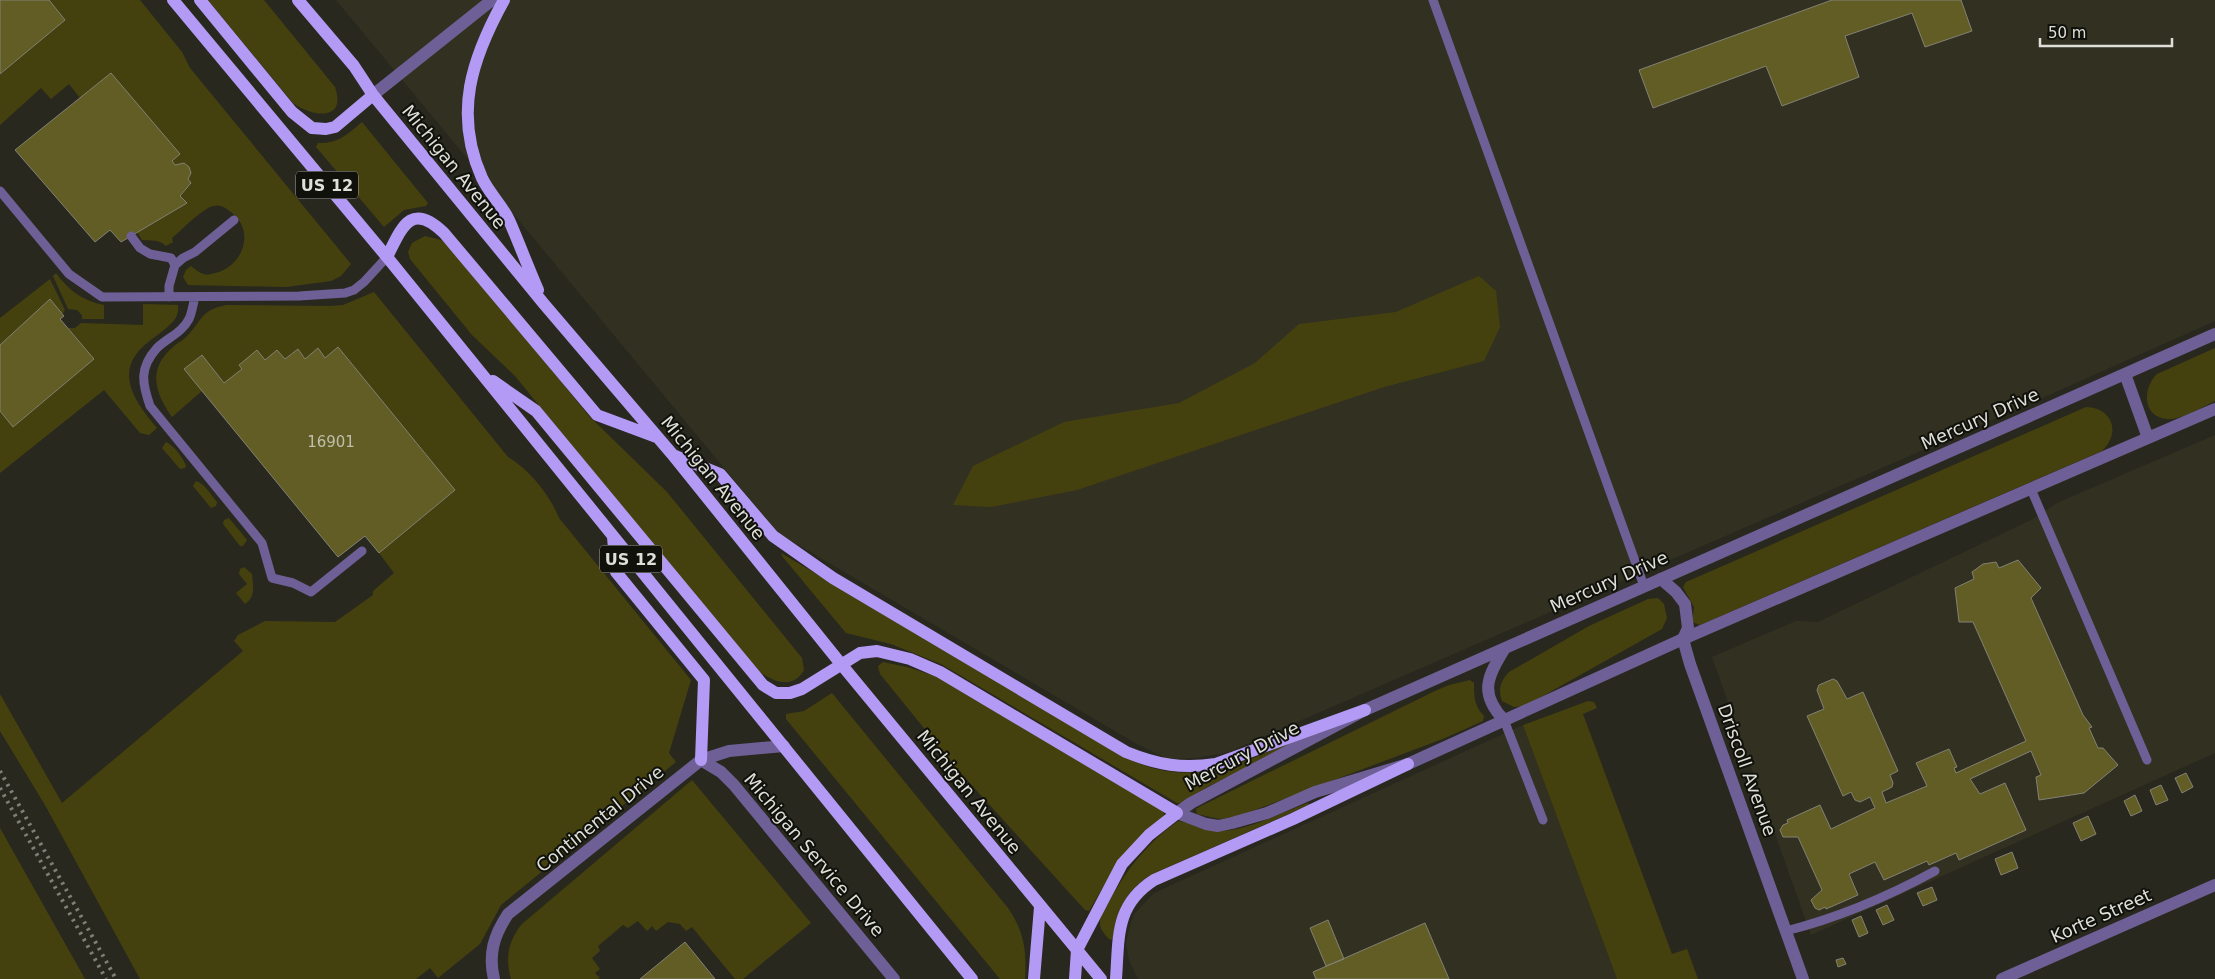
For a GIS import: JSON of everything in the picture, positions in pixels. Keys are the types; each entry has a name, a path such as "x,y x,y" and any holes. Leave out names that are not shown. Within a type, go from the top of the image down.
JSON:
{"main road":[{"name":"US 12","path":"173,0 387,257 972,979"},
{"path":"200,0 292,112 312,128 326,129 335,127 373,95"},
{"name":"Michigan Avenue","path":"298,0 354,66 373,95 544,304 672,454 841,664 1101,979"},
{"path":"504,0 484,38 473,68 468,110 471,144 482,178 493,198 508,217 544,304"},
{"path":"387,257 401,228 408,221 418,217 432,221 598,415 658,438"},
{"path":"479,372 536,412 763,685 776,693 790,693 814,683 860,653 877,651 910,659 940,672 1177,813 1149,835 1122,864 1077,950 1075,979"},
{"path":"672,454 720,474 773,536 833,578 1126,752 1148,761 1163,765 1196,766 1216,764 1365,710"},
{"path":"612,537 616,572 704,680 701,760"},
{"path":"1116,979 1124,912 1135,894 1143,888 1154,880 1293,819 1408,764"},
{"path":"1034,979 1040,907"}],"street":[{"path":"373,95 492,0"},
{"name":"Mercury Drive","path":"1177,813 1191,803 1365,710 2215,334"},
{"path":"2125,374 2148,438"},
{"name":"Mercury Drive","path":"1177,813 1206,824 1218,826 1267,813 1314,792 1408,764 1683,639 2215,409"},
{"name":"Driscoll Avenue","path":"1661,579 1676,592 1685,604 1688,628 1683,639 1803,979"},
{"path":"1504,648 1490,674 1487,691 1495,711 1504,720"},
{"name":"Continental Drive","path":"494,979 491,961 492,950 499,928 508,914 701,760 729,751 784,746"},
{"name":"Michigan Service Drive","path":"701,760 721,772 734,785 894,979"},
{"name":"Korte Street","path":"2002,979 2215,885"}],"lane":[{"path":"1433,0 1644,586"},
{"path":"0,191 69,274 102,296 299,296 344,293 354,290 364,282 387,257"},
{"path":"174,265 195,252 234,220"},
{"path":"131,236 144,251 170,258 174,265 169,297"},
{"path":"195,296 189,320 173,337 157,348 142,373 143,388 150,406 262,544 272,578 293,583 311,592 362,551"},
{"path":"2031,489 2147,760"},
{"path":"1504,720 1543,820"},
{"path":"1786,931 1829,918 1913,883 1935,871"}],"shaded area":[{"path":"49,0 140,0 182,52 190,68 351,264 341,276 331,281 286,287 188,285 183,277 186,270 191,266 200,273 210,275 228,268 235,261 243,245 243,228 231,212 223,207 216,206 198,215 172,238 173,242 166,246 158,241 142,240 137,232 187,203 180,196 191,184 188,179 189,170 188,166 184,163 175,165 172,161 179,154 111,73 80,98 69,84 51,99 41,88 0,125 0,74 65,20"},
{"path":"208,0 264,0 335,87 336,106 332,111 318,113 301,108 293,103"},
{"path":"336,0 2215,0 2215,321 1226,753 1195,758 1168,759 1137,744 778,533"},
{"path":"362,122 428,203 426,206 404,210 384,227 316,147 318,143 337,140"},
{"path":"425,236 441,240 453,249 589,416 667,492 802,658 804,670 799,677 792,681 777,681 763,674 750,664 515,376 472,335 410,259 408,252 412,243"},
{"path":"56,273 66,285 83,298 104,305 104,319 82,319 82,315 77,310 68,309 53,276"},
{"path":"1479,276 1496,291 1500,327 1484,361 1384,387 1077,490 991,507 953,505 973,466 1064,422 1179,403 1255,363 1299,324 1396,312"},
{"path":"50,279 65,310 62,314 50,300 0,345 0,318"},
{"path":"374,292 508,457 538,483 550,500 559,518 691,680 669,753 676,762 501,905 480,944 438,978 430,968 416,979 140,979 45,805 0,731 0,694 62,803 243,651 234,641 238,635 265,621 335,622 373,595 373,591 394,573 379,553 455,490 338,347 325,358 318,348 305,359 298,349 285,359 277,350 265,360 240,365 242,369 224,383 201,355 184,369 203,390 172,417 161,399 156,381 159,364 165,355 186,337 203,316 218,307 226,305 343,305"},
{"path":"143,304 178,305 178,313 175,319 141,348 130,365 130,385 144,412 157,428 149,435 140,433 104,390 0,473 0,411 13,427 94,359 68,328 75,328 81,323 143,325"},
{"path":"2215,348 2215,401 2176,418 2162,418 2155,415 2150,409 2147,396 2148,388 2157,374"},
{"path":"2086,407 2095,408 2103,412 2111,423 2111,437 2102,451 1700,625 1692,622 1694,607 1683,587 1686,582"},
{"path":"2215,435 2215,753 1811,935 1712,657 1796,621 1818,622 2031,520 2057,503"},
{"path":"166,442 180,455 185,463 185,468 180,469 162,448"},
{"path":"196,481 210,493 217,502 216,506 211,508 193,486"},
{"path":"229,518 247,540 243,546 240,546 223,524 224,520"},
{"path":"781,553 1131,760 1155,769 1200,772 1221,768 1243,762 1308,735 1309,738 1209,786 1181,803 1177,803 941,664 891,644 846,633"},
{"path":"244,567 252,574 253,587 251,598 245,604 236,593 247,584 239,574 240,569"},
{"path":"1658,598 1664,604 1667,618 1662,629 1525,706 1514,707 1502,701 1501,686 1509,672 1589,626 1648,599"},
{"path":"883,662 938,677 1163,810 1164,815 1117,863 1089,911 1085,910 958,770 880,674 878,666"},
{"path":"1470,680 1474,683 1475,701 1484,716 1483,721 1445,738 1236,817 1219,819 1197,814 1196,809 1199,807 1435,691 1449,685"},
{"path":"832,693 1008,908 1021,933 1025,951 1025,979 1000,979 786,719 786,714 804,711"},
{"path":"1588,701 1594,702 1597,708 1583,714 1672,954 1687,949 1698,979 1617,979 1523,725"},
{"path":"1523,725 1617,979 1139,979 1136,975 1129,960 1126,944 1129,930 1134,914 1154,893"},
{"path":"692,780 811,923 743,979 735,979 692,927 686,931 680,924 668,922 656,931 652,926 647,931 638,921 628,928 623,925 598,946 600,951 592,958 600,969 595,973 600,978 598,979 511,979 508,964 509,950 517,930 522,924"},
{"path":"1307,803 1311,804 1150,875 1132,890 1124,902 1117,916 1112,940 1101,929 1102,914 1130,868 1147,847 1178,821 1210,830 1226,831 1250,826"},
{"path":"0,828 85,979 0,979"}],"building":[{"path":"0,0 49,0 65,20 0,74"},
{"path":"1832,0 1961,0 1972,31 1925,47 1912,13 1845,36 1859,77 1782,106 1766,66 1653,108 1639,70"},
{"path":"111,73 180,154 172,161 175,165 184,163 189,167 191,173 188,179 191,183 180,196 187,203 121,242 110,230 95,242 15,150"},
{"path":"50,299 64,316 60,319 94,359 13,427 0,411 0,345"},
{"path":"338,347 455,490 379,553 365,536 338,557 184,369 202,355 224,383 242,369 239,365 257,350 265,360 277,350 285,359 298,349 305,359 318,348 325,358"},
{"path":"2018,560 2041,588 2031,598 2083,715 2092,727 2089,728 2098,748 2103,748 2118,765 2084,793 2039,800 2036,777 2041,775 2031,751 1970,779 1980,794 2005,783 2026,830 1959,860 1956,853 1929,865 1927,861 1884,880 1875,862 1849,874 1858,895 1826,909 1825,907 1819,910 1815,908 1811,900 1822,890 1798,837 1783,837 1780,830 1783,825 1788,823 1787,820 1820,805 1831,829 1875,808 1870,797 1860,802 1855,800 1851,792 1843,796 1807,716 1824,709 1817,690 1819,685 1833,679 1837,681 1847,699 1863,692 1898,771 1890,775 1893,783 1892,787 1882,792 1886,803 1927,786 1916,763 1949,749 1957,767 1954,768 1956,773 2026,741 1973,622 1959,622 1955,588 1974,579 1972,572 1983,564 1996,562 1999,568"},
{"path":"2186,773 2193,787 2182,793 2175,778"},
{"path":"2161,785 2168,800 2156,805 2150,790"},
{"path":"2135,795 2142,811 2131,816 2124,801"},
{"path":"2088,816 2096,834 2081,841 2073,823"},
{"path":"2012,852 2018,868 2001,875 1995,859"},
{"path":"1932,887 1937,900 1923,906 1917,893"},
{"path":"1887,905 1894,920 1883,925 1876,910"},
{"path":"1861,916 1868,933 1859,937 1852,920"},
{"path":"1328,920 1344,959 1326,966 1310,928"},
{"path":"1425,923 1449,979 1316,979 1313,972"},
{"path":"685,942 715,979 640,979"},
{"path":"1843,958 1846,964 1838,967 1836,960"}],"railway":[{"path":"0,771 116,979"},
{"path":"0,788 106,979"}]}
